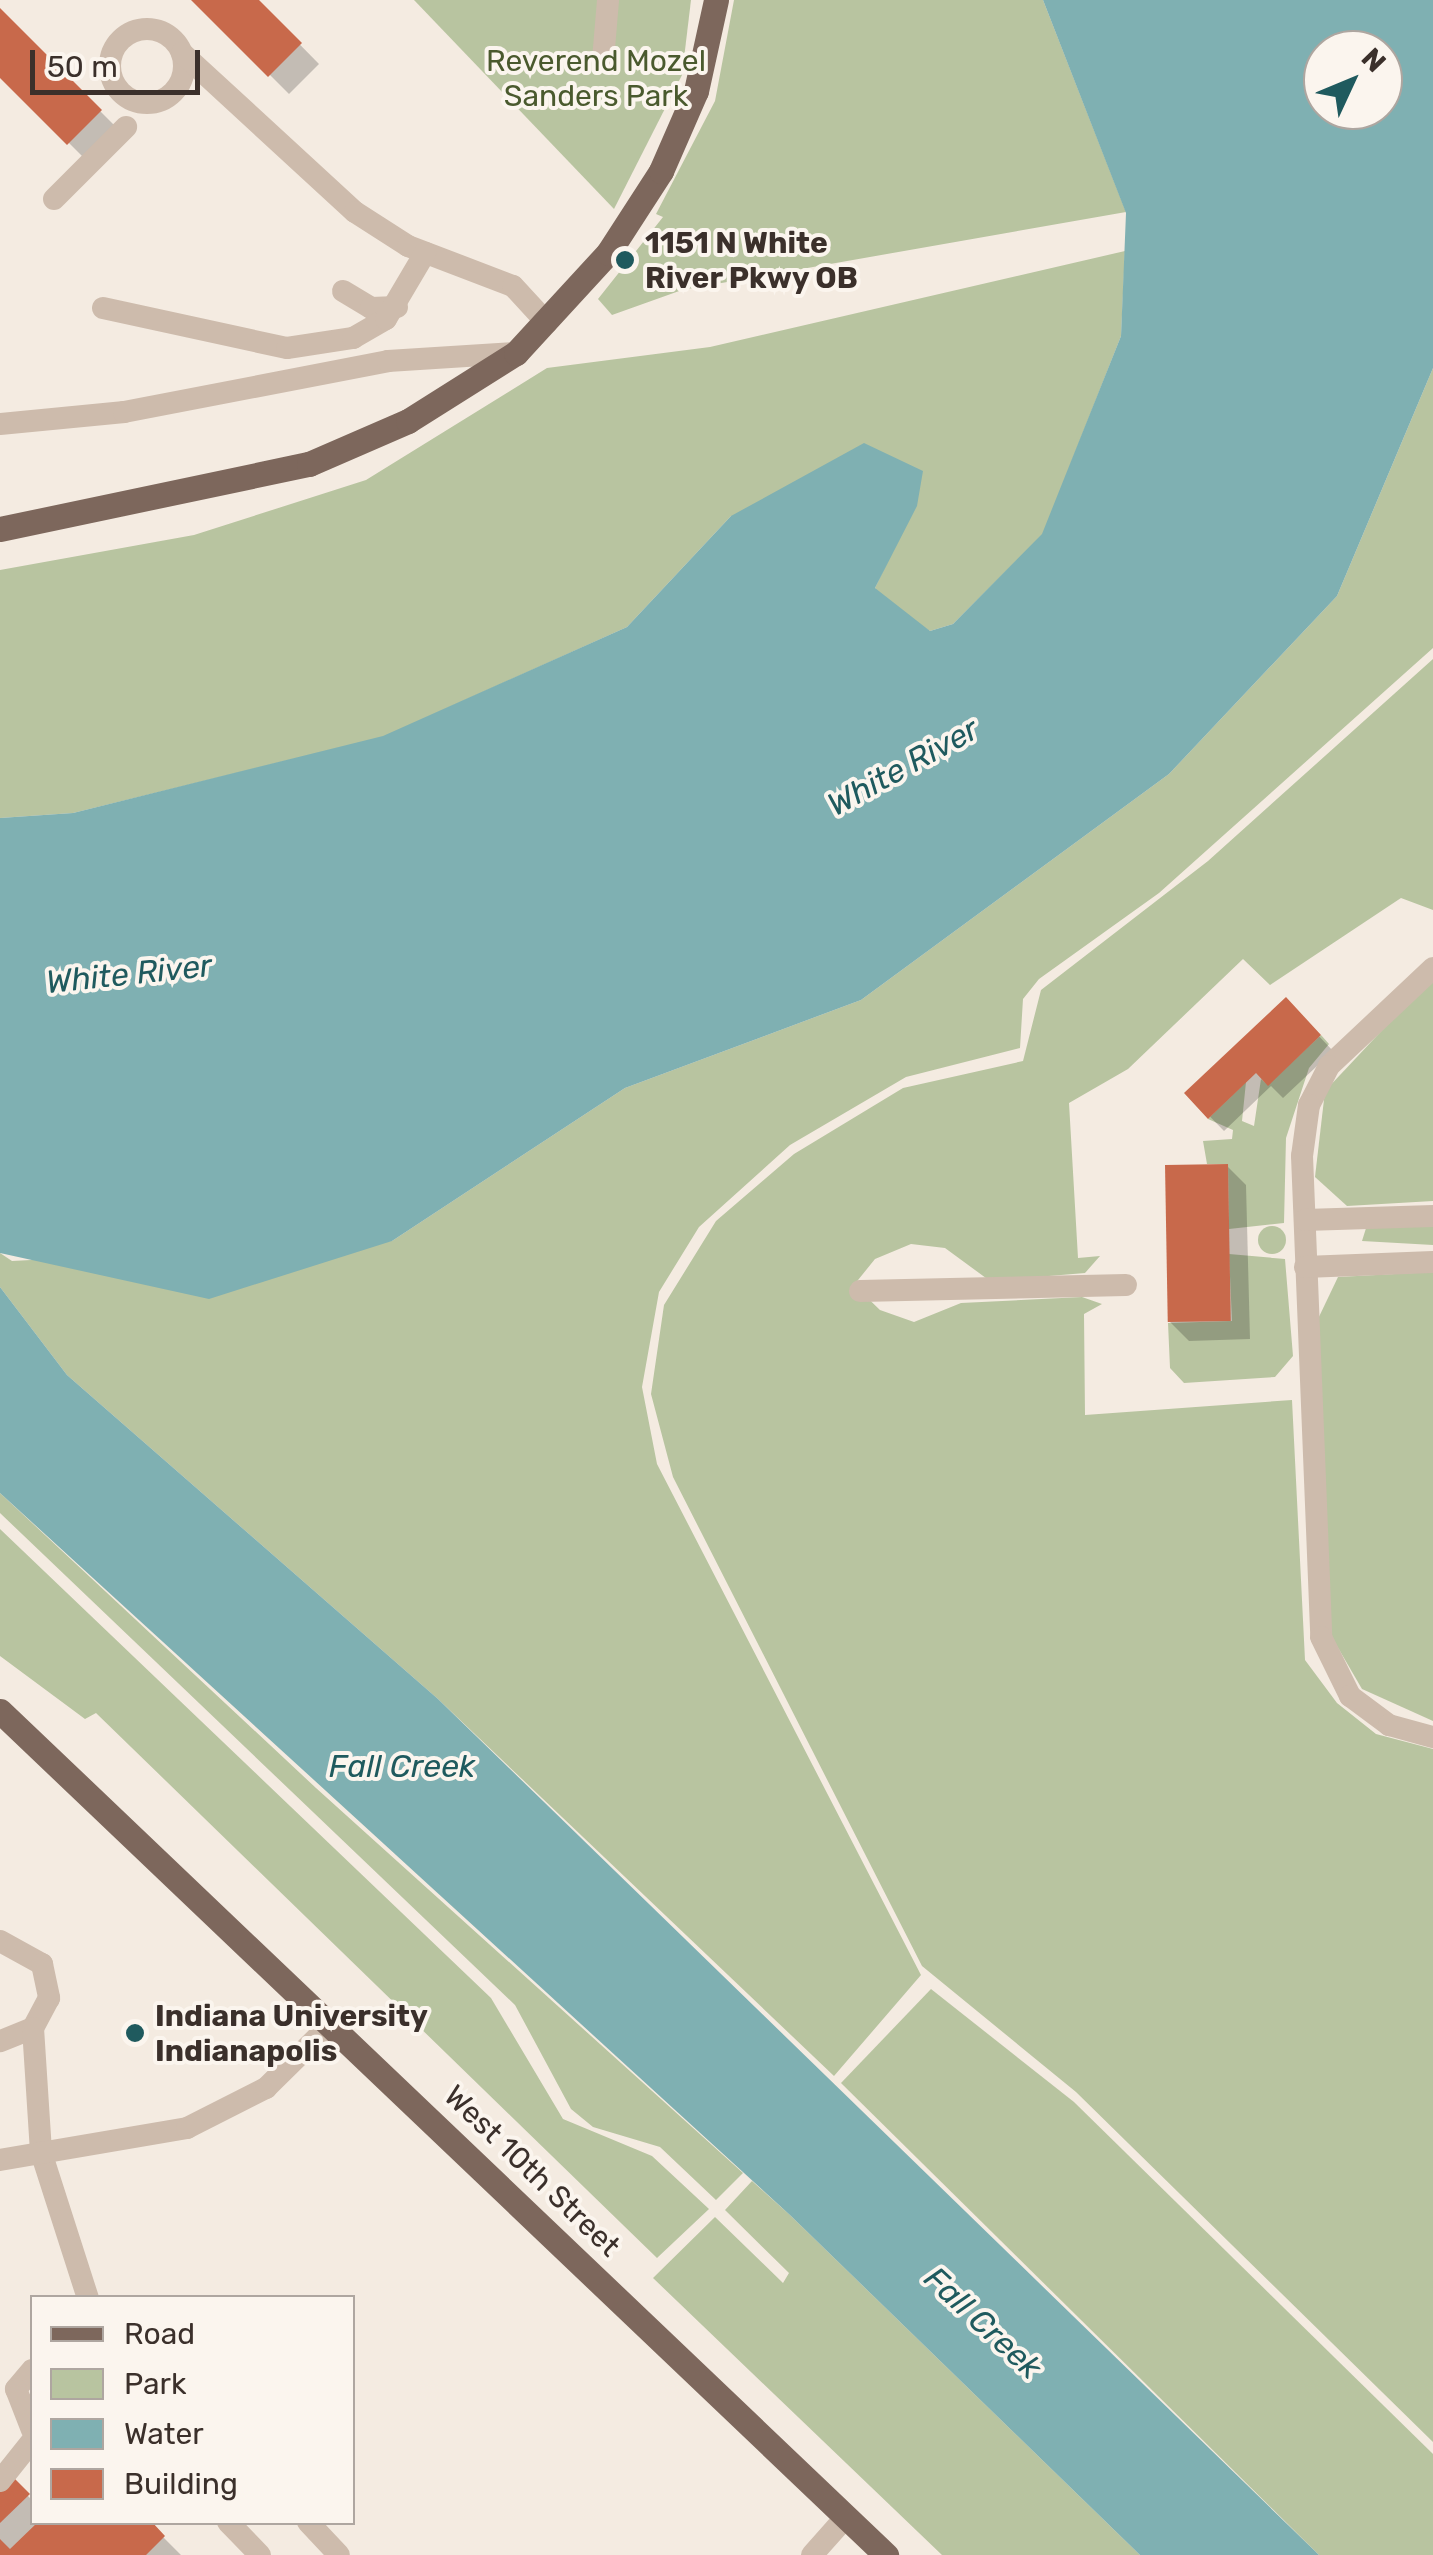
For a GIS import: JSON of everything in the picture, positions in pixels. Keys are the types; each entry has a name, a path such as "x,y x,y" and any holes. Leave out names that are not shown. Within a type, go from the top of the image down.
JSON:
{"main road":[{"path":"0,529 309,464 408,421 516,353 547,324 608,253 672,151 716,0"},
{"name":"West 10th Street","path":"0,1711 886,2555"}],"street":[{"path":"603,60 608,0"},
{"path":"126,128 126,98 110,60 127,34 163,32 188,65 355,212 425,253 513,286 547,324"},
{"path":"54,199 154,104 188,65"},
{"path":"126,98 154,104"},
{"path":"103,308 287,348 353,338 397,307 425,253"},
{"path":"343,291 371,308 397,307"},
{"path":"0,424 124,412 388,362 516,353"},
{"path":"1433,968 1329,1066 1309,1105 1305,1220 1321,1638 1350,1696 1390,1725 1433,1738"},
{"path":"1305,1220 1433,1216"},
{"path":"1306,1266 1433,1262"},
{"path":"860,1291 1126,1285"},
{"path":"0,1940 30,1951 48,1980 33,2028 42,2152 87,2295"},
{"path":"0,2160 142,2140 218,2115 266,2088 332,2024"},
{"path":"0,2041 33,2028"},
{"path":"30,2372 8,2395 30,2427"},
{"path":"0,2481 30,2444"},
{"path":"812,2555 845,2518"},
{"path":"231,2525 260,2555"},
{"path":"311,2525 339,2555"}],"green space":[{"name":"Reverend Mozel Sanders Park","path":"414,0 691,0 682,75 614,209"},
{"path":"734,0 1043,0 1126,212 682,290 612,315 598,299 663,217 656,214 715,101"},
{"path":"1125,251 1121,336 1043,534 953,624 930,631 885,605 875,588 889,559 731,516 627,627 383,737 73,813 0,818 0,570 194,535 366,480 547,368 710,347"},
{"path":"1433,368 1433,648 1159,893 1039,979 1023,999 1020,1048 906,1077 790,1145 699,1227 659,1292 642,1387 657,1464 921,1975 834,2076 438,1699 67,1375 0,1287 0,1253 12,1261 392,1241 625,1088 861,1000 1169,774 1337,596"},
{"path":"1433,659 1433,910 1401,898 1270,985 1243,959 1128,1069 1069,1103 1078,1258 1100,1256 1085,1273 990,1281 945,1248 911,1244 875,1259 854,1285 880,1310 914,1322 961,1303 1082,1297 1102,1304 1084,1314 1085,1415 1292,1400 1305,1660 1337,1703 1376,1734 1433,1749 1433,2442 1076,2092 922,1966 673,1477 651,1394 664,1305 716,1221 794,1154 903,1088 1023,1061 1041,990 1208,861"},
{"path":"1433,976 1433,1201 1347,1206 1315,1177 1325,1091"},
{"path":"1321,1035 1329,1044 1309,1068 1286,1138 1284,1223 1229,1229 1228,1164 1207,1164 1203,1141 1232,1139 1233,1130 1208,1119 1246,1082 1242,1121 1254,1126 1261,1079 1268,1085"},
{"path":"1433,1223 1433,1245 1362,1241 1367,1225"},
{"path":"1272,1226 1282,1230 1286,1240 1282,1250 1272,1254 1262,1250 1258,1240 1262,1230"},
{"path":"1229,1254 1285,1259 1293,1356 1275,1377 1184,1383 1170,1368 1168,1323 1232,1321"},
{"path":"1433,1272 1433,1721 1362,1689 1330,1634 1317,1321 1338,1277"},
{"path":"0,1493 316,1788 743,2173 716,2200 660,2147 593,2127 571,2109 515,2005 0,1513"},
{"path":"0,1529 491,1998 563,2119 652,2156 709,2209 657,2258 96,1713 85,1719 0,1656"},
{"path":"931,1989 1074,2102 1433,2454 1433,2555 1319,2555 841,2083"},
{"path":"752,2181 1140,2555 942,2555 653,2278 715,2217 783,2283 789,2273 725,2210"}],"water":[{"name":"White River","path":"1043,0 1433,0 1433,368 1337,596 1169,774 861,1000 625,1088 392,1241 209,1299 0,1253 0,818 73,813 383,736 627,627 731,516 864,443 923,471 917,506 875,588 930,631 953,624 1042,534 1121,336 1126,213"},
{"name":"Fall Creek","path":"0,1287 67,1375 438,1699 1319,2555 1140,2555 791,2216 0,1493"}],"building":[{"path":"191,0 259,0 302,43 268,77"},
{"path":"0,8 102,110 67,145 0,78"},
{"path":"1286,997 1321,1035 1268,1086 1256,1073 1208,1119 1184,1093"},
{"path":"1228,1164 1231,1321 1168,1322 1165,1165"},
{"path":"0,2464 30,2494 0,2523"},
{"path":"35,2525 155,2525 165,2536 146,2555 0,2555 0,2539 10,2549"}],"place":[{"name":"1151 N White River Pkwy OB","path":"625,260"},
{"name":"Indiana University Indianapolis","path":"135,2033"}]}
